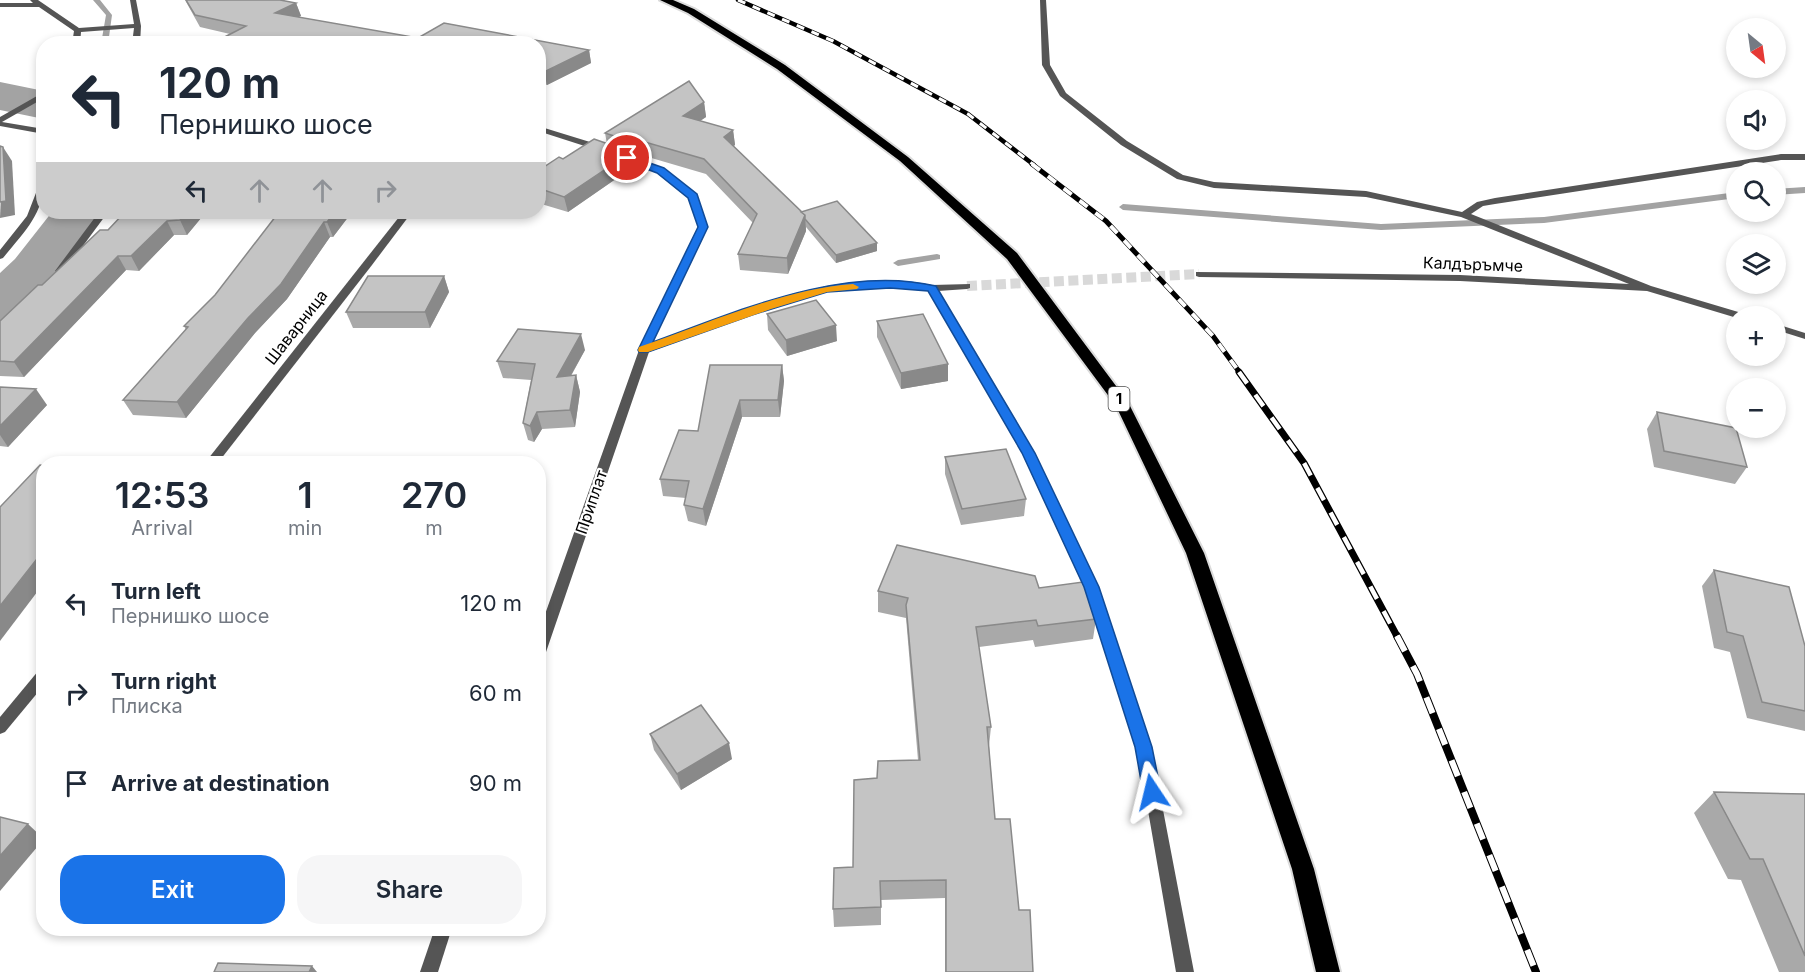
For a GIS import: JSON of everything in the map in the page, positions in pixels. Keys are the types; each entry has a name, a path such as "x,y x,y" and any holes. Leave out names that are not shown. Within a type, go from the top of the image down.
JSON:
{"highway":[{"name":"1","path":"665,0 691,11 781,67 904,159 1012,256 1123,405 1195,553 1303,869 1328,972"}],"street":[{"path":"133,0 138,26 137,36"},
{"path":"1042,0 1046,65 1063,94 1124,142 1180,177 1214,185 1366,194 1464,215 1648,288"},
{"path":"0,5 35,2 82,30 138,26"},
{"path":"79,36 82,30"},
{"path":"2,120 36,98"},
{"path":"2,120 36,130"},
{"name":"Приплат","path":"546,131 661,171 693,196 703,227 644,350 546,632"},
{"path":"1464,215 1480,204 1495,201 1781,157 1805,156"},
{"path":"0,256 31,217 36,204"},
{"path":"50,280 89,234 99,219"},
{"name":"Шаварница","path":"216,456 402,219"},
{"name":"Калдъръмче","path":"1199,273 1460,278 1648,288 1726,311"},
{"path":"644,350 747,312 826,289 890,284 932,288 967,286"},
{"path":"932,288 1028,453 1091,587 1144,747 1185,972"},
{"path":"1786,330 1805,336"},
{"path":"0,728 36,684"},
{"path":"429,972 441,936"}],"building":[{"path":"186,0 280,0 296,3 275,13 407,36 227,36 246,26 195,15"},
{"path":"444,23 514,36 421,36"},
{"path":"546,42 589,50 546,71"},
{"path":"689,81 704,102 683,116 733,130 724,137 805,215 787,258 738,254 757,214 704,159 645,142 641,145 605,133"},
{"path":"594,139 631,152 564,197 546,191 546,166 559,157 563,159"},
{"path":"0,146 3,147 6,201 0,202"},
{"path":"837,201 877,243 836,255 801,212"},
{"path":"118,219 181,219 167,221 131,256 118,256 14,362 0,361 0,321 100,230 108,230"},
{"path":"274,219 329,219 324,222 281,284 248,318 177,402 123,400 188,327 184,326 215,295"},
{"path":"368,276 444,276 425,312 346,312"},
{"path":"816,300 836,325 786,340 767,314"},
{"path":"923,314 948,364 901,373 877,321"},
{"path":"518,329 581,334 557,377 576,375 570,410 537,412 530,426 523,423 535,364 497,361"},
{"path":"710,365 782,365 778,400 740,400 703,509 684,505 689,481 660,479 679,430 698,431"},
{"path":"0,387 36,389 0,426"},
{"path":"1657,412 1726,426 1726,438 1739,438 1747,467 1664,451"},
{"path":"1006,449 1026,499 962,509 945,457"},
{"path":"36,469 36,560 0,606 0,507"},
{"path":"897,545 1035,576 1039,588 1083,582 1096,619 1038,626 1036,620 976,627 991,727 987,727 995,819 1010,819 1019,910 1030,910 1033,972 946,972 946,880 880,881 881,907 833,909 834,868 853,867 854,780 877,778 878,761 920,760 906,605 908,598 878,591"},
{"path":"1714,570 1789,587 1805,646 1805,711 1762,702 1743,636 1727,632"},
{"path":"701,705 729,743 677,774 650,734"},
{"path":"1714,792 1805,794 1805,956 1763,859 1750,859"},
{"path":"0,817 28,824 0,856"},
{"path":"218,963 312,966 309,972 214,972"}],"waterway":[{"path":"96,0 109,15 105,36"},
{"path":"0,96 36,103"},
{"path":"1786,191 1805,190"},
{"path":"1123,207 1381,227 1544,220 1726,196"},
{"path":"0,305 35,271 74,219"},
{"path":"898,263 937,257"}],"tunnel":[{"path":"967,286 1199,274"}],"railway":[{"path":"738,0 833,41 968,114 1034,165"},
{"path":"1032,164 1106,221 1213,336 1240,373"},
{"path":"1239,372 1304,463 1398,638"},
{"path":"1397,636 1417,674 1536,972"}],"slow traffic":[{"path":"644,350 747,312 826,289 853,287"}],"route":[{"path":"627,158 661,171 693,196 703,227 644,350 747,312 826,289 890,284 932,288 1028,453 1091,587 1144,747 1152,792"}]}
